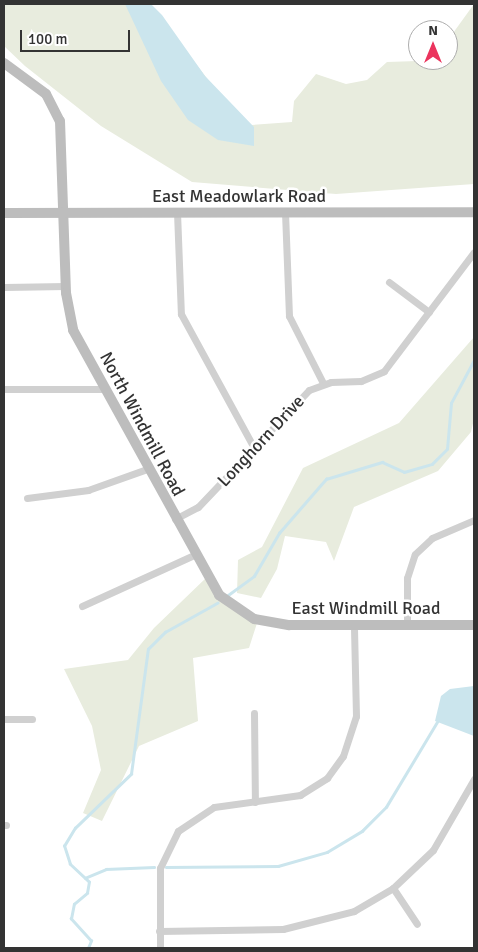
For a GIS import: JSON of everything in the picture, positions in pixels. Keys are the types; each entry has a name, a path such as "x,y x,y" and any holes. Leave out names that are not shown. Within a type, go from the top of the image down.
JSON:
{"street":[{"name":"North Windmill Road","path":"4,63 39,87 57,112 65,213 66,286 73,330 174,519 218,595 258,620"},
{"path":"177,212 181,314 254,448"},
{"path":"285,212 289,316 323,383"},
{"name":"East Meadowlark Road","path":"4,213 474,212"},
{"name":"Longhorn Drive","path":"174,519 198,507 306,393 323,383 376,376 388,367 474,252"},
{"path":"390,282 429,312"},
{"path":"4,287 66,286"},
{"path":"4,389 104,389"},
{"path":"27,498 88,490 147,469"},
{"path":"407,626 407,578 415,554 432,538 474,520"},
{"path":"82,606 194,555"},
{"name":"East Windmill Road","path":"258,620 354,627 474,625"},
{"path":"160,948 158,880 172,840 205,811 300,795 327,778 343,756 356,716 354,627"},
{"path":"254,713 255,802"},
{"path":"4,719 32,719"},
{"path":"159,931 303,927 354,911 393,888 443,838 474,779"},
{"path":"393,888 417,924"}],"shaded area":[{"path":"4,4 150,4 219,94 251,125 292,122 294,101 316,74 346,84 367,80 387,62 408,61 408,70 458,70 458,26 474,4 474,184 336,194 192,182 101,126 25,66 4,46"},
{"path":"474,337 474,419 471,432 438,471 354,507 334,561 326,542 285,536 277,569 261,598 237,593 238,560 262,547 303,468 399,423"},
{"path":"207,577 219,595 258,620 249,648 193,658 198,721 139,746 102,821 83,813 101,770 92,726 64,669 128,660 154,628"}],"water":[{"path":"125,4 151,4 162,15 205,76 254,127 254,146 218,140 188,120 161,81"},
{"path":"474,686 474,736 435,721 441,696 450,689"}],"waterway":[{"path":"228,595 254,576 279,533 326,479 382,462 404,472 432,464 447,449 451,403 474,360"},
{"path":"88,948 91,941 71,919 74,904 87,893 89,882 70,864 64,846 75,828 131,774 148,649 165,632 217,603"},
{"path":"166,867 278,866 327,852 362,831 386,807 437,722"},
{"path":"85,878 106,869 154,867"}]}
